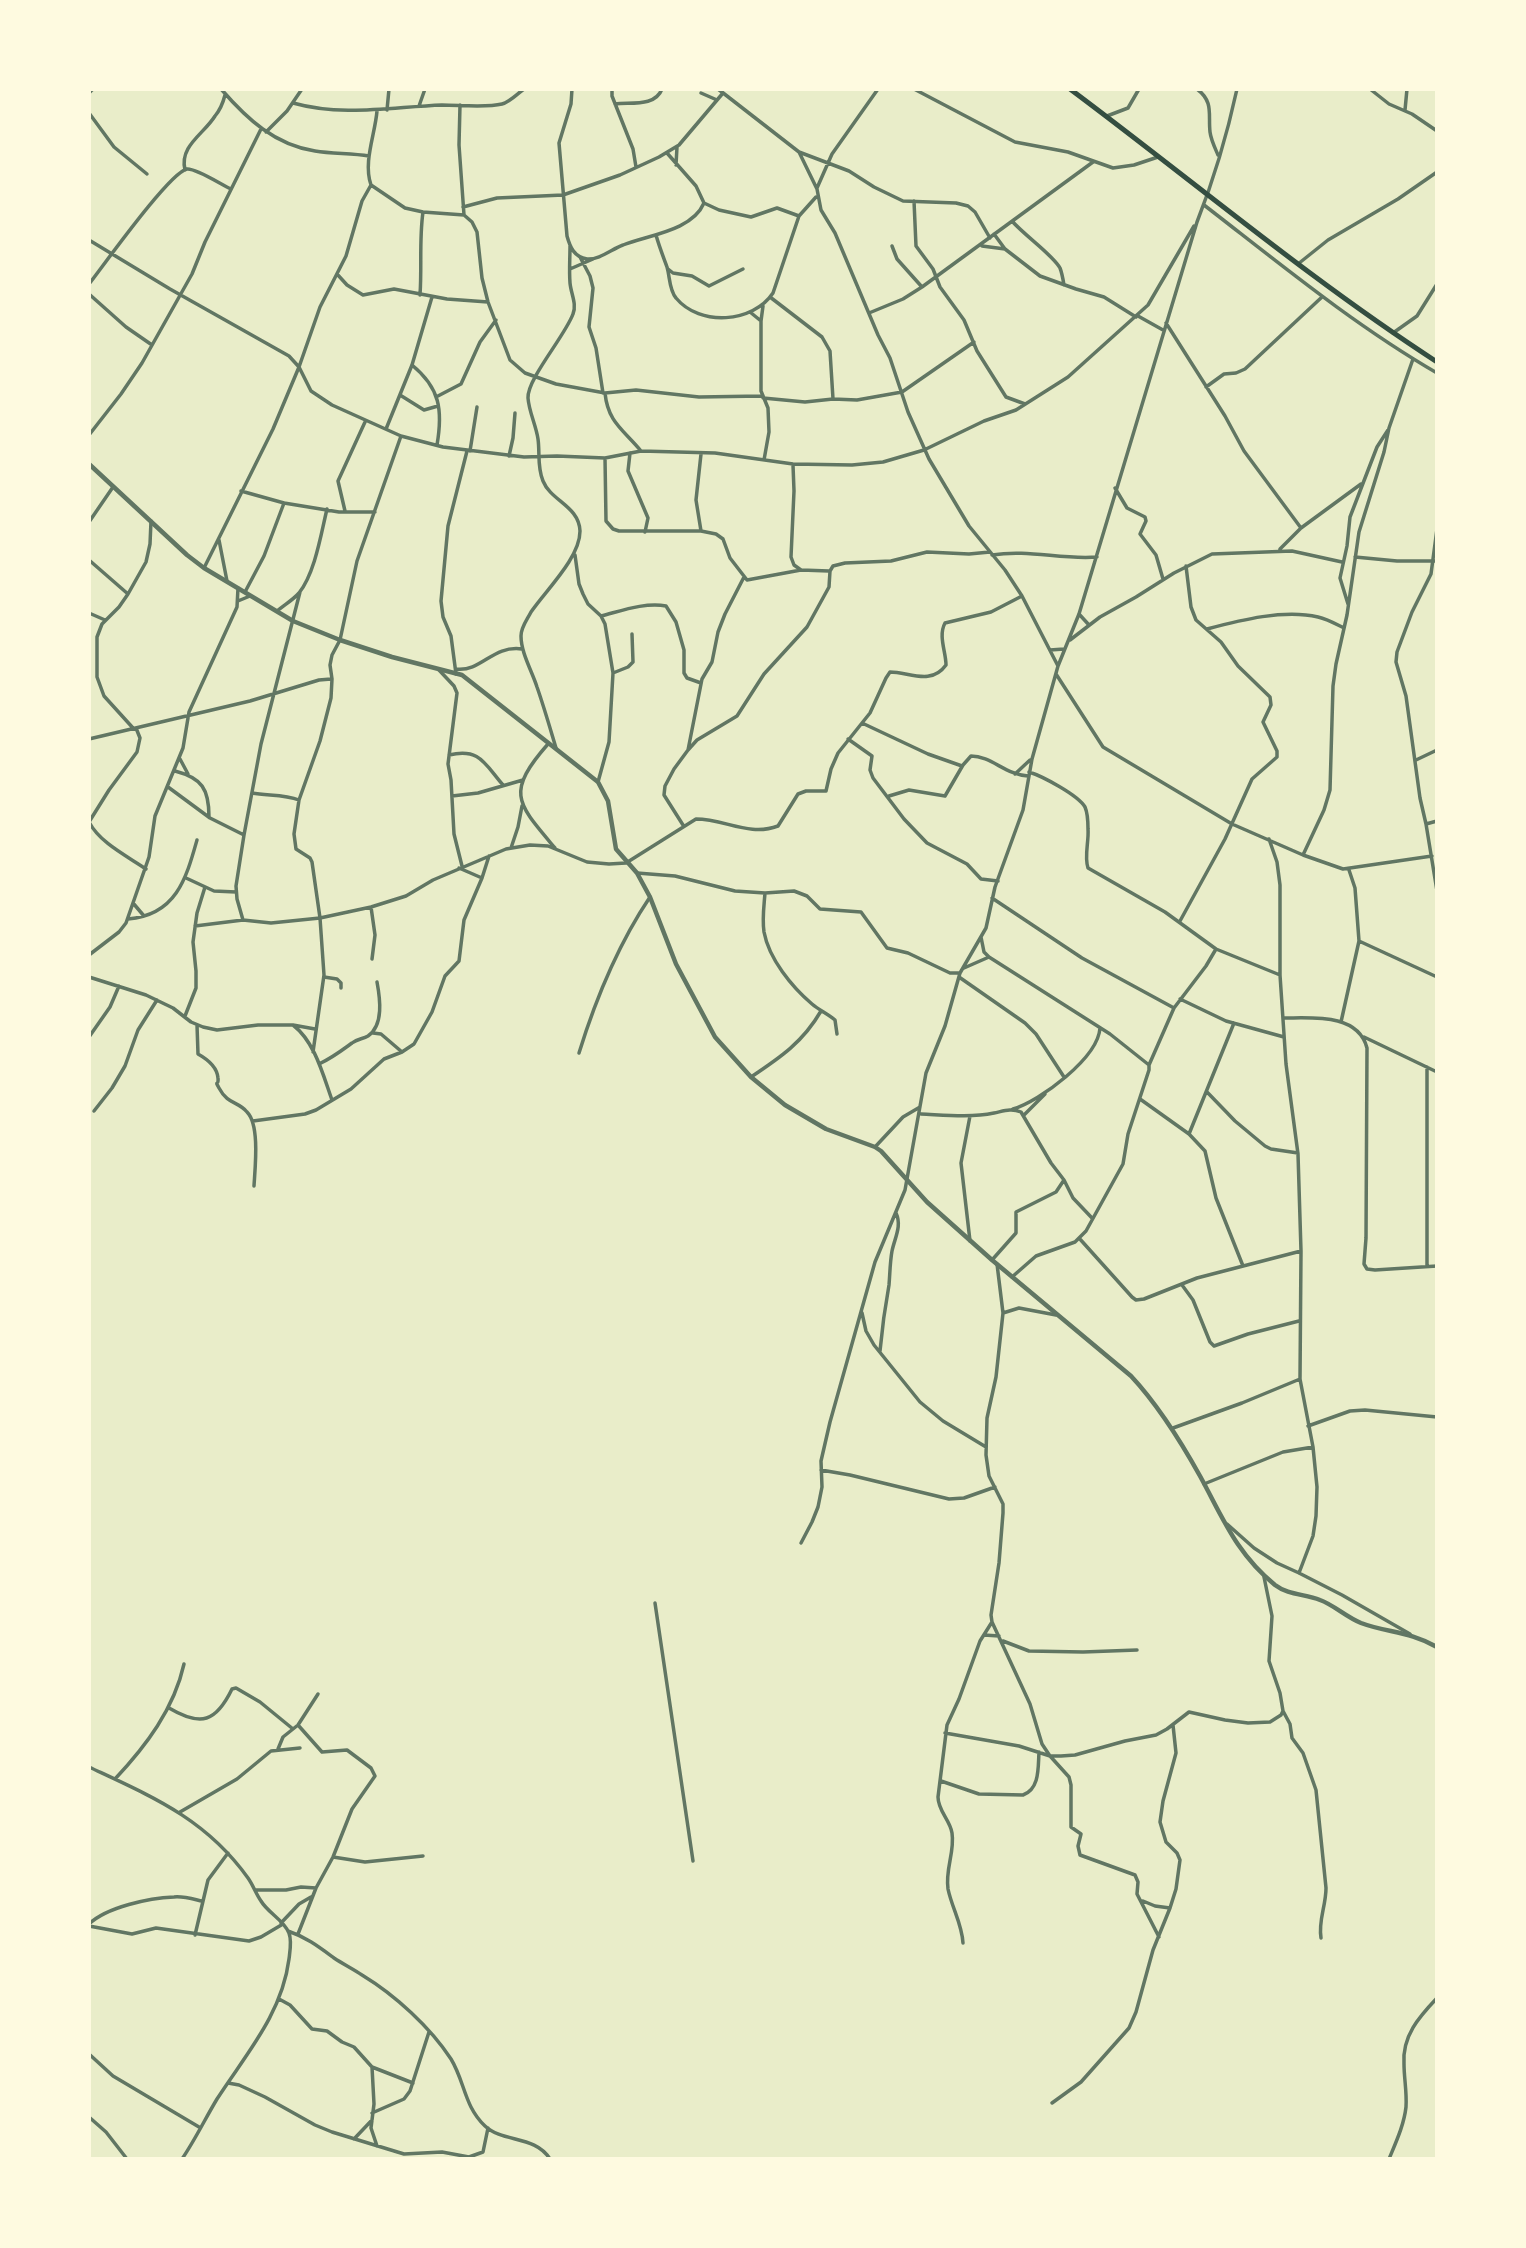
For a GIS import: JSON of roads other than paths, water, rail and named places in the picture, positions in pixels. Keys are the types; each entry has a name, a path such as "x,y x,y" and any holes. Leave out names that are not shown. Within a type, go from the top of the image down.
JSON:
{"main road":[{"path":"1070,89 1298,264 1393,333 1436,360"}],"street":[{"path":"221,89 263,130 296,147 369,156"},
{"path":"89,435 121,394 152,345 192,274 231,189 263,130 293,103 302,89"},
{"path":"387,110 389,89"},
{"path":"419,106 425,89"},
{"path":"293,103 326,111 504,104 524,89"},
{"path":"529,388 575,307 569,269 570,246 562,195 559,143 572,89"},
{"path":"612,89 615,104 633,149 636,167"},
{"path":"615,104 651,101 659,96 662,89"},
{"path":"718,89 799,152 849,171 903,201 968,206 992,236 1040,276 1104,297 1164,330"},
{"path":"464,207 498,198 562,195 620,175 677,147 729,89"},
{"path":"878,89 828,162 817,189 821,210 835,233 891,358 908,412 924,450 969,526 1005,570 1022,596 1058,666"},
{"path":"914,89 1015,142 1068,152 1113,168 1158,157"},
{"path":"1105,116 1128,108 1139,89"},
{"path":"1197,89 1209,102 1211,137 1219,157"},
{"path":"801,1543 818,1507 822,1487 821,1461 875,1262 907,1179 926,1073 961,973 986,928 992,898 1023,810 1028,774 1058,666 1079,614 1097,556 1115,488 1197,222 1208,196 1237,89"},
{"path":"1370,89 1389,104 1405,110 1437,131"},
{"path":"1405,110 1407,89"},
{"path":"701,93 717,100"},
{"path":"185,170 183,162 190,146 214,118 226,94"},
{"path":"460,105 464,215"},
{"path":"204,568 261,453 299,367 320,307 349,247 362,201 371,185 369,156 377,111"},
{"path":"89,113 114,146 147,174"},
{"path":"676,165 677,147"},
{"path":"799,152 817,189"},
{"path":"667,153 696,186 704,202 719,210 751,216 777,208 799,216"},
{"path":"869,313 903,299 922,287 1093,162"},
{"path":"89,284 171,182 185,170 197,172 231,189"},
{"path":"1298,264 1328,240 1398,200 1437,172"},
{"path":"562,184 573,190"},
{"path":"371,185 405,208 464,215 472,222 477,232 482,278 488,302 510,360 525,373 561,386 604,393 636,390 699,397 786,398 805,402 857,400 902,392 974,342"},
{"path":"656,235 672,292 677,299 692,311 713,318 750,312 763,306 770,297 799,216 817,196"},
{"path":"914,201 916,246 940,287 964,320 977,351 1006,397 1027,405"},
{"path":"569,269 685,222 701,209 704,202"},
{"path":"1204,205 1322,297 1437,373"},
{"path":"420,295 422,269 419,239 423,212"},
{"path":"1012,221 1058,266 1064,285"},
{"path":"89,240 289,356 299,367 311,391 332,405 401,436 437,446 509,456 605,458 641,451 701,453 793,464 861,464 893,460 924,450 984,421 1009,414 1027,405 1068,377 1137,317 1156,294 1197,222"},
{"path":"570,246 585,264 593,288 589,327 596,348 608,412 641,451"},
{"path":"892,246 897,259 922,287"},
{"path":"980,246 1006,249"},
{"path":"579,256 593,259"},
{"path":"667,269 673,273 692,276 709,286 743,269"},
{"path":"337,274 347,285 363,295 394,289 432,297 488,302"},
{"path":"1393,333 1417,316 1437,284"},
{"path":"89,294 126,327 152,345"},
{"path":"386,429 412,365 432,297"},
{"path":"770,297 822,337 830,351 833,399"},
{"path":"1206,387 1224,374 1245,369 1322,297"},
{"path":"763,306 762,397 768,408 769,432 764,460"},
{"path":"750,312 761,321"},
{"path":"436,397 461,383 480,342 496,320"},
{"path":"1166,323 1249,459 1301,528"},
{"path":"967,348 977,351"},
{"path":"1303,855 1324,810 1330,790 1333,686 1359,532 1389,428 1413,359"},
{"path":"412,365 428,380 439,405 441,423 437,446"},
{"path":"525,373 529,388 528,402 538,436 537,456 544,483 569,508 580,530 568,565 544,592 521,635 522,649 540,693 557,751"},
{"path":"400,395 424,410 439,405"},
{"path":"477,407 469,451 448,526 441,601 451,636 456,671 598,782 608,801 617,849 637,873 650,897 676,964 708,1027 751,1077 785,1105 816,1124 875,1147 888,1157 928,1202 970,1241 1131,1376 1173,1428 1222,1520 1245,1556 1264,1575 1284,1590 1324,1601 1361,1623 1410,1634"},
{"path":"509,456 514,413"},
{"path":"345,511 338,481 365,421"},
{"path":"1348,606 1340,578 1350,517 1377,447 1389,428"},
{"path":"313,1052 324,977 320,918 312,862 300,853 294,844 295,822 299,800 327,718 332,679 330,665 332,655 341,640 357,561 401,436"},
{"path":"630,453 628,471 649,518 645,532"},
{"path":"701,453 696,500 701,531"},
{"path":"605,458 606,521 613,529 645,532 701,531 720,536 730,558 744,577 754,580 801,570 830,571"},
{"path":"89,464 187,555 293,621 391,657 437,669 471,669 498,651 522,649"},
{"path":"793,464 795,475 791,557 794,565 801,570"},
{"path":"1279,550 1301,528 1363,483"},
{"path":"89,522 114,485"},
{"path":"1115,488 1123,504 1144,517 1146,521 1140,534 1154,552 1163,579"},
{"path":"241,491 284,503 375,512"},
{"path":"238,601 247,594 284,503"},
{"path":"243,920 236,892 252,793 273,692 300,592 314,560 327,509"},
{"path":"146,869 114,848 89,822 137,752 140,738 127,719 108,703 97,677 97,637 105,621 128,594 146,562 150,544 150,520"},
{"path":"1437,529 1435,561 1431,574 1412,612 1396,662 1406,696 1420,798 1437,891"},
{"path":"219,540 227,581"},
{"path":"1068,641 1163,579 1212,554 1279,550 1301,552 1342,562"},
{"path":"574,552 583,594 605,624 613,673 608,741 598,782"},
{"path":"683,825 666,800 664,790 688,750 697,740 730,722 743,710 764,674 799,637 816,614 829,587 830,571 837,564 891,561 927,552 1019,552 1072,558 1097,556"},
{"path":"1355,557 1435,561"},
{"path":"89,560 128,594"},
{"path":"1180,922 1206,876 1252,779 1277,757 1277,751 1263,722 1271,700 1238,666 1221,642 1196,620 1186,566"},
{"path":"688,750 701,683 712,662 725,614 744,577"},
{"path":"89,955 119,932 128,919 146,869 155,816 180,758 188,716 238,601 238,588"},
{"path":"275,612 300,592"},
{"path":"195,926 243,920 271,923 320,918 372,907 406,896 433,880 511,848 541,844 587,862 626,863 696,819 708,819 759,831 778,825 798,794 806,791 827,791 833,762 874,706 890,673 916,677 939,673 943,670 946,659 942,629 945,624 990,612 1022,596"},
{"path":"601,616 638,607 666,606 676,622 684,650 684,673 691,680 701,683"},
{"path":"89,613 105,621"},
{"path":"1079,614 1089,625"},
{"path":"1207,629 1292,615 1319,617 1344,628"},
{"path":"613,673 633,662 632,634"},
{"path":"1050,650 1064,649"},
{"path":"437,669 454,686 457,693 448,773 451,780 454,834 461,868"},
{"path":"1056,674 1103,747 1232,824 1343,869 1432,856"},
{"path":"89,739 250,701 319,680 332,679"},
{"path":"122,730 127,719"},
{"path":"862,723 915,749 962,766"},
{"path":"848,739 872,756 870,770 873,778 904,819 927,843 967,864 981,879 998,881"},
{"path":"511,848 521,818 520,790 523,780 534,760 548,744"},
{"path":"1416,760 1437,750"},
{"path":"449,755 466,752 473,754 503,785"},
{"path":"889,796 909,790 945,796 967,759 976,755 1014,774 1044,778 1084,806 1088,830 1088,868 1180,922 1216,949 1280,975"},
{"path":"180,758 188,774"},
{"path":"1014,774 1032,759"},
{"path":"175,771 188,774 202,785 206,791 209,818"},
{"path":"452,796 478,793 523,780"},
{"path":"168,787 209,818 244,835"},
{"path":"252,793 299,800"},
{"path":"522,803 529,817 557,849"},
{"path":"1426,824 1437,821"},
{"path":"1269,839 1277,862 1280,885 1280,975 1287,1085 1298,1154 1301,1251 1300,1379 1313,1447 1317,1487 1313,1536 1300,1573"},
{"path":"128,919 145,916 166,905 186,878 197,840"},
{"path":"253,1121 305,1114 351,1089 384,1059 414,1044 432,1012 445,976 459,961 464,920 489,856"},
{"path":"461,868 482,878"},
{"path":"1341,1022 1359,941 1355,888 1349,869"},
{"path":"637,873 675,876 735,891 794,891 807,896 820,909 861,912 887,948 908,953 950,973 961,973 989,957"},
{"path":"186,878 221,892 236,892"},
{"path":"185,1016 194,995 196,982 193,942 205,887"},
{"path":"765,893 763,922 770,950 789,981 807,1000 837,1023 837,1034"},
{"path":"579,1054 590,1014 612,962 650,897"},
{"path":"992,898 1082,958 1174,1007"},
{"path":"133,903 145,916"},
{"path":"372,907 375,935 372,958"},
{"path":"981,937 984,952 989,957 1110,1034 1149,1065"},
{"path":"1359,941 1437,977"},
{"path":"1012,1277 1036,1256 1068,1245 1079,1238 1093,1218 1123,1164 1128,1134 1149,1075 1149,1065 1174,1007 1216,949"},
{"path":"950,973 957,983"},
{"path":"961,973 1036,1034 1064,1077"},
{"path":"89,977 157,1000 197,1025 218,1030 258,1025 293,1025 315,1029"},
{"path":"324,977 337,979 341,988"},
{"path":"319,1064 372,1032 380,1010 377,982"},
{"path":"89,1037 110,1007 119,986"},
{"path":"1180,999 1234,1023 1284,1037"},
{"path":"94,1111 125,1066 138,1030 157,1000"},
{"path":"177,1011 187,1009"},
{"path":"751,1077 807,1034 821,1011"},
{"path":"1284,1018 1341,1022 1364,1037 1437,1072"},
{"path":"376,1023 381,1034 402,1052"},
{"path":"1189,1134 1234,1023"},
{"path":"197,1025 198,1054 210,1061 217,1075 217,1085 228,1100 246,1110 253,1121 254,1186"},
{"path":"293,1025 304,1034 332,1100"},
{"path":"1100,1028 1100,1038"},
{"path":"372,1032 381,1034"},
{"path":"920,1114 989,1115 1020,1107 1064,1077 1088,1055 1100,1038 1110,1034"},
{"path":"1364,1037 1367,1048 1364,1264 1367,1269 1375,1270 1437,1266"},
{"path":"1427,1067 1427,1265"},
{"path":"1024,1115 1049,1089"},
{"path":"1208,1091 1235,1121 1265,1146 1298,1154"},
{"path":"1140,1099 1189,1134 1205,1151 1216,1198 1243,1266"},
{"path":"875,1147 903,1117 920,1106"},
{"path":"1011,1109 1024,1115 1073,1198 1093,1218"},
{"path":"970,1116 961,1163 970,1241"},
{"path":"1064,1180 1056,1192 1016,1212 1016,1233 994,1262 1003,1313 996,1377 987,1418 986,1447 987,1468 1003,1504 1003,1513 992,1622 1030,1704 1038,1732 1050,1756 1069,1777 1071,1827 1081,1834 1078,1846 1080,1855 1135,1875 1138,1882 1137,1894 1159,1937"},
{"path":"880,1352 892,1251 898,1229 899,1220 896,1213"},
{"path":"1079,1238 1136,1300 1197,1278 1301,1251"},
{"path":"1182,1285 1193,1300 1209,1342 1214,1346 1300,1320"},
{"path":"1003,1313 1019,1308 1057,1315"},
{"path":"862,1311 866,1331 880,1352 929,1411 986,1447"},
{"path":"1173,1428 1242,1404 1300,1379"},
{"path":"1308,1426 1350,1411 1437,1417"},
{"path":"1204,1484 1283,1452 1313,1447"},
{"path":"821,1470 948,1499 964,1498 995,1487"},
{"path":"1222,1520 1277,1563 1437,1647"},
{"path":"1264,1575 1272,1616 1269,1661 1292,1738 1303,1753 1316,1790 1326,1888 1319,1925 1321,1938"},
{"path":"655,1603 693,1861"},
{"path":"963,1943 948,1889 947,1870 953,1844 952,1834 938,1803 945,1733 984,1634 992,1622"},
{"path":"984,1634 1029,1651 1137,1650"},
{"path":"116,1779 135,1758 169,1707 177,1692 184,1664"},
{"path":"169,1707 189,1719 198,1720 220,1710 235,1688 260,1702 293,1729"},
{"path":"278,1749 283,1737 298,1725 318,1694"},
{"path":"945,1733 994,1741 1050,1756 1075,1755 1156,1735 1189,1712 1225,1720 1263,1723 1279,1718 1283,1711"},
{"path":"298,1725 322,1752 347,1750 374,1772 373,1780 352,1808 298,1934"},
{"path":"1052,2103 1081,2082 1129,2028 1148,1965 1170,1908 1180,1860 1166,1842 1160,1822 1176,1754 1173,1725"},
{"path":"180,1812 237,1779 264,1755 278,1749 300,1748"},
{"path":"941,1781 979,1794 1023,1795 1029,1793 1035,1784 1040,1752"},
{"path":"89,1767 196,1822 228,1853 256,1890 262,1904 288,1931 316,1943 332,1957 380,1988 429,2032 452,2061 470,2106 488,2128 498,2134 534,2144 550,2159"},
{"path":"195,1935 208,1880 228,1853"},
{"path":"333,1857 365,1862 424,1856"},
{"path":"256,1890 316,1888"},
{"path":"89,1925 103,1914 151,1900 175,1897 202,1901"},
{"path":"89,1925 132,1934 156,1928 249,1941 282,1924 299,1904 313,1897"},
{"path":"1141,1900 1170,1908"},
{"path":"182,2159 259,2037 279,1999 290,1948 288,1931"},
{"path":"1389,2159 1406,2111 1406,2039 1422,2014 1437,1998"},
{"path":"279,1999 290,2005 312,2029 327,2031 342,2042 354,2046 372,2067 414,2083"},
{"path":"372,2113 404,2099 414,2083 429,2032"},
{"path":"89,2054 113,2076 200,2127"},
{"path":"372,2067 372,2129 377,2146"},
{"path":"228,2083 239,2085 264,2097 315,2125 404,2154 442,2152 469,2158 484,2152 488,2128"},
{"path":"89,2117 106,2132 127,2159"},
{"path":"354,2139 373,2120"}]}
